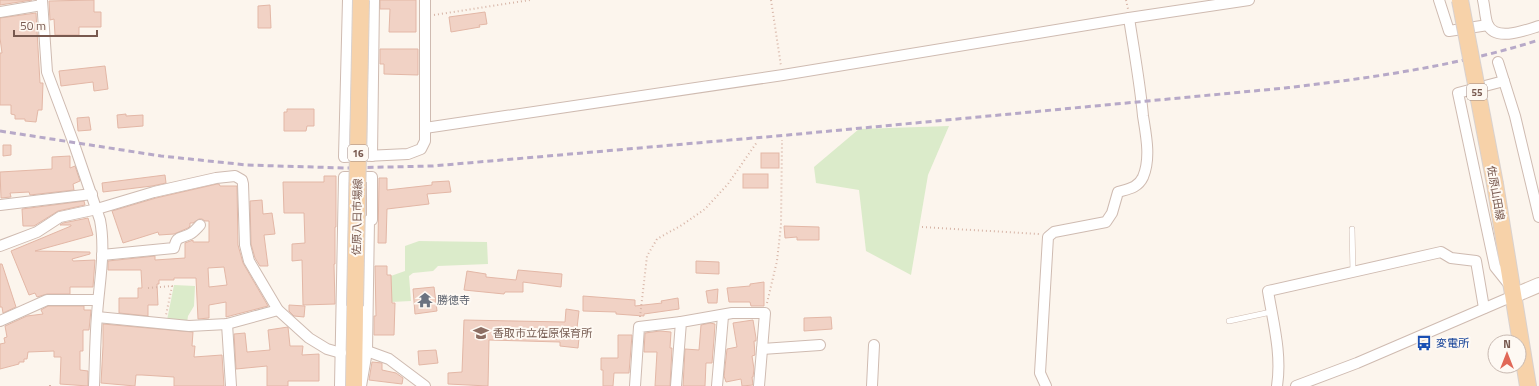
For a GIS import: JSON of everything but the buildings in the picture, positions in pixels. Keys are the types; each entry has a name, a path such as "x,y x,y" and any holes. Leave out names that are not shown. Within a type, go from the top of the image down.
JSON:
{"main road":[{"name":"佐原八日市場線","path":"354,386 361,0"},
{"name":"佐原山田線","path":"1460,0 1495,184 1528,386"}],"street":[{"path":"348,0 344,157 408,154 421,149 425,141 425,0"},
{"path":"372,156 374,0"},
{"path":"425,128 783,76 1129,18 1249,0"},
{"path":"1439,0 1449,31 1488,25"},
{"path":"1483,0 1488,25 1493,31 1506,35 1539,26"},
{"path":"0,12 42,2 46,72 97,209 102,230 102,255 98,300 94,386"},
{"path":"1046,386 1040,373 1048,237 1054,232 1106,222 1112,213 1118,192 1137,186 1143,177 1147,162 1147,148 1129,18"},
{"path":"1498,62 1515,116 1539,216"},
{"path":"1504,81 1458,93 1495,267 1513,293"},
{"path":"0,246 37,232 60,217 97,209 162,190 216,178 235,176 242,180 244,184 245,245 249,261 278,310 309,338 327,349 341,353"},
{"path":"340,386 344,177 372,177 372,220 368,220 367,351 362,386"},
{"path":"0,205 92,194"},
{"path":"102,255 174,248 179,238 191,234 200,225"},
{"path":"1277,386 1279,353 1268,291 1440,252 1451,258 1476,261 1484,308"},
{"path":"1296,386 1357,363 1484,308 1513,293 1539,285"},
{"path":"0,321 46,300 98,300"},
{"path":"97,317 189,326 227,324 278,310"},
{"path":"635,386 639,327 723,316 732,313 765,313 759,386"},
{"path":"716,386 723,316"},
{"path":"676,386 681,322"},
{"path":"227,324 231,386"},
{"path":"762,349 820,345"},
{"path":"872,386 874,345"},
{"path":"367,351 389,359 425,386"}],"lane":[{"path":"1352,229 1353,272"},
{"path":"1228,321 1271,312"}],"path":[{"path":"425,17 530,0"},
{"path":"771,0 783,76"},
{"path":"765,313 776,261 781,225 782,140"},
{"path":"639,327 647,256 658,239 705,209 728,184 757,142"},
{"path":"922,227 1051,234"},
{"path":"148,288 172,286 164,324"}],"green space":[{"path":"949,126 928,175 911,275 866,251 859,190 816,183 814,167 859,129"},
{"path":"419,241 487,242 488,264 438,266 433,271 413,273 409,276 411,301 391,302 388,277 405,271 405,246"},
{"path":"174,285 195,286 194,306 188,316 187,323 167,320"}],"railway":[{"path":"0,131 161,156 247,165 344,168 433,166 788,135 1285,88 1414,70 1477,57 1539,40"}],"place":[{"name":"勝徳寺","path":"425,300"},
{"name":"香取市立佐原保育所","path":"481,333"},
{"name":"変電所","path":"1424,343"}]}
